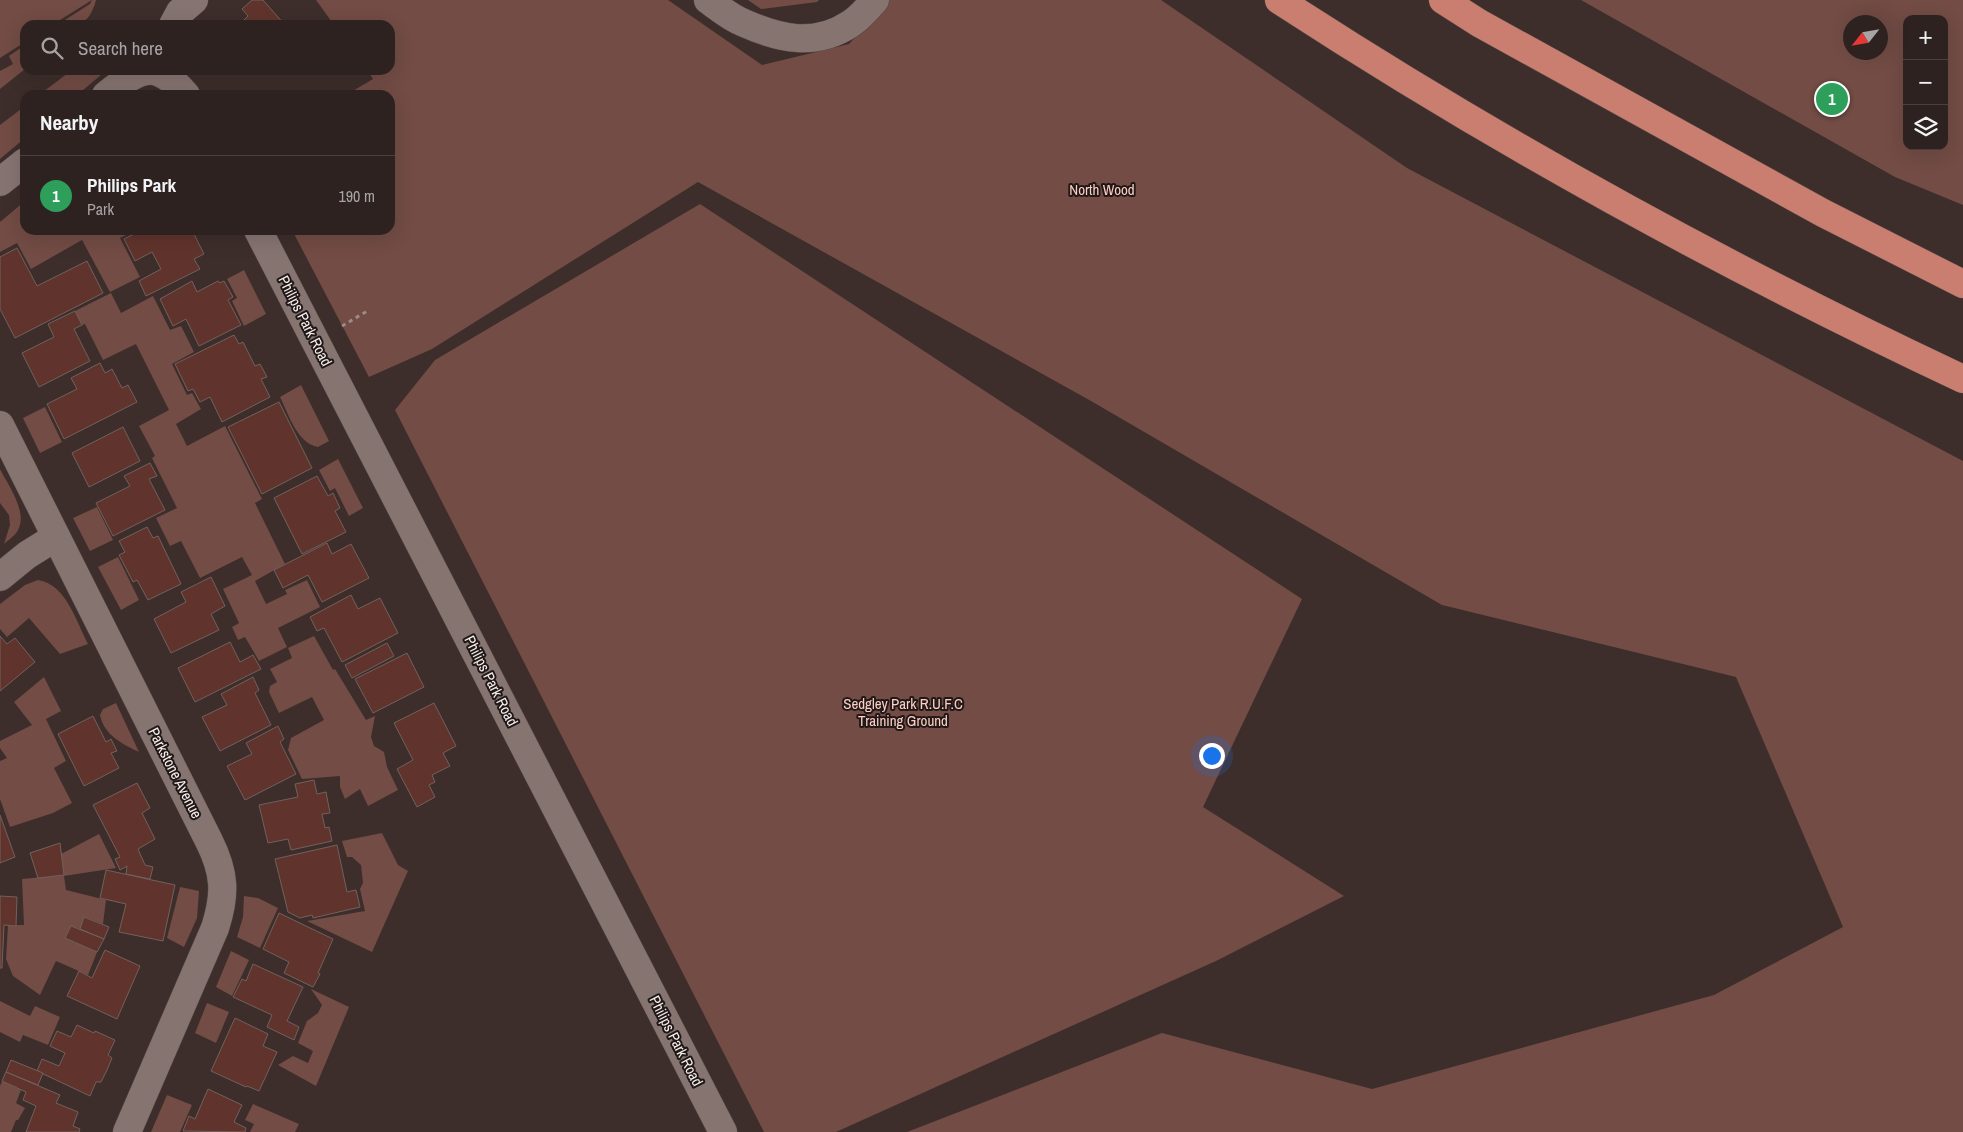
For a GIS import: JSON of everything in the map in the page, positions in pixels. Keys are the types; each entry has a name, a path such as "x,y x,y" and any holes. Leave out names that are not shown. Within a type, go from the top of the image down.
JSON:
{"highway":[{"path":"1278,0 1477,123 1667,230 1852,327 1963,379"},
{"path":"1443,0 1479,23 1814,208 1963,284"}],"street":[{"path":"175,20 180,12 194,0"},
{"path":"708,0 742,23 798,40 821,38 851,24 876,0"},
{"path":"112,90 124,80 134,75"},
{"path":"166,75 174,80 182,90"},
{"path":"0,182 20,166"},
{"name":"Philips Park Road","path":"261,235 724,1132"},
{"name":"Parkstone Avenue","path":"0,425 217,858 224,890 222,908 215,928 127,1132"},
{"path":"0,577 27,555 56,537"}],"green space":[{"path":"0,0 92,0 60,20 20,20 20,45 0,58"},
{"path":"92,0 96,0 87,19 65,20 90,4"},
{"name":"North Wood","path":"316,0 668,0 762,65 849,44 889,0 1161,0 1407,168 1963,461 1963,1132 907,1132 1162,1033 1372,1089 1714,995 1843,927 1736,677 1442,605 1091,401 698,182 432,349 369,377 295,235 395,235 395,90 354,90 373,79 370,75 395,75 395,20 330,20"},
{"path":"748,0 819,0 817,2 761,9"},
{"path":"1581,0 1963,0 1963,205 1895,177"},
{"path":"20,48 20,73 0,89 0,71 13,64 9,56"},
{"path":"65,75 101,75 83,90 46,90"},
{"path":"20,110 20,142 0,159 0,125"},
{"name":"Sedgley Park R.U.F.C Training Ground","path":"700,204 1302,599 1203,807 1344,896 1216,961 836,1132 764,1132 395,410 435,360"},
{"path":"20,205 20,235 126,235 120,238 140,277 110,292 82,240 31,269 17,243 0,252 0,222"},
{"path":"244,270 266,314 244,326 232,301 237,298 227,279"},
{"path":"111,293 121,313 153,296 170,330 181,326 194,352 172,364 187,395 192,393 201,409 176,424 187,446 225,426 262,499 255,503 285,564 255,581 266,604 287,594 285,590 307,580 320,607 278,628 287,647 259,661 245,637 238,640 232,627 239,623 223,589 252,575 242,557 200,578 181,541 170,546 156,518 177,508 152,458 155,456 139,426 169,410 136,344 103,360 85,324 82,325 75,311"},
{"path":"301,385 329,441 318,447 304,440 299,434 290,420 280,397"},
{"path":"45,407 62,442 40,453 23,418"},
{"path":"338,459 363,508 349,516 335,488 330,491 319,470"},
{"path":"0,469 16,499 21,515 18,530 4,544 10,525 9,515 0,503"},
{"path":"97,507 113,540 90,551 73,518"},
{"path":"118,557 139,600 121,610 98,567"},
{"path":"38,580 56,588 63,596 88,644 60,654 29,618 7,637 0,629 0,604 25,585"},
{"path":"314,636 333,670 335,669 366,720 375,716 371,737 374,746 384,752 387,767 398,790 368,806 360,789 345,799 340,787 340,776 302,779 288,750 291,738 324,720 312,697 279,713 269,692 270,686 277,682 270,669 292,658 288,648"},
{"path":"44,677 61,711 46,719 66,761 54,768 72,803 53,813 10,827 0,799 0,761 7,758 0,748 0,741 32,725 14,702"},
{"path":"116,703 139,752 115,738 102,722 100,715 103,709"},
{"path":"382,833 398,865 408,871 372,952 307,921 365,911 360,889 363,883 361,865 352,857 347,857 342,841"},
{"path":"99,834 116,868 64,876 66,890 106,900 103,924 85,917 80,929 71,926 65,938 97,952 88,975 56,961 40,995 13,976 6,959 8,925 24,925 22,879 64,875 61,854"},
{"path":"180,887 199,891 197,918 184,947 167,938"},
{"path":"244,896 258,898 278,908 260,948 237,937 243,917"},
{"path":"231,951 249,960 232,996 216,987"},
{"path":"311,989 349,1007 316,1086 278,1065 293,1056 308,1063 313,1051 298,1043 307,1021 318,1013 322,1005"},
{"path":"0,1001 30,1016 35,1006 60,1017 48,1045 23,1035 20,1042 0,1032"},
{"path":"207,1003 229,1012 216,1043 195,1033"},
{"path":"2,1081 21,1090 16,1103 25,1108 18,1120 16,1120 11,1132 0,1132 0,1086"},
{"path":"167,1095 192,1105 180,1132 151,1132"},
{"path":"253,1104 299,1124 295,1132 250,1132 254,1124 245,1120"}],"building":[{"path":"252,0 263,0 281,20 244,20 248,16 242,9"},
{"path":"132,235 194,235 204,254 194,259 200,269 146,296 139,281 161,269 152,252 135,261 124,239"},
{"path":"17,248 37,286 87,261 103,293 15,338 0,309 0,257"},
{"path":"192,281 197,292 218,281 220,283 224,281 233,297 228,300 241,325 199,346 186,319 173,326 160,299"},
{"path":"75,311 82,325 74,329 90,361 39,387 22,353 54,337 48,324"},
{"path":"234,335 239,344 243,342 255,366 260,364 267,377 261,379 270,397 222,422 210,397 200,402 193,389 188,391 175,364"},
{"path":"100,363 105,373 112,369 122,388 128,385 137,402 64,439 47,404 77,389 71,378"},
{"path":"279,402 312,468 262,494 228,427"},
{"path":"123,427 140,461 89,487 72,453"},
{"path":"150,463 157,476 149,479 165,510 113,536 96,503 130,486 124,476"},
{"path":"317,476 328,496 333,493 340,508 335,511 346,532 302,554 274,498"},
{"path":"147,527 153,538 158,536 181,584 148,600 137,580 133,582 119,555 125,552 119,541"},
{"path":"327,543 332,554 351,544 369,578 322,602 308,575 283,588 274,570"},
{"path":"211,577 225,606 211,614 219,630 171,653 154,619 186,602 181,592"},
{"path":"351,595 358,609 380,598 398,633 342,662 324,628 317,631 310,617"},
{"path":"0,636 7,644 15,638 35,662 0,691"},
{"path":"230,642 240,662 253,655 261,669 195,702 178,668"},
{"path":"387,643 394,656 352,678 345,665"},
{"path":"407,653 424,687 373,713 355,679"},
{"path":"253,677 259,690 255,693 271,725 220,751 202,717 227,705 221,694"},
{"path":"434,703 456,746 443,753 450,766 432,775 435,782 429,785 435,797 417,807 397,769 413,760 394,723"},
{"path":"93,716 106,742 111,739 117,751 111,753 119,768 84,786 58,734"},
{"path":"278,726 284,739 280,742 296,774 245,800 227,766 252,754 246,743"},
{"path":"314,780 317,794 326,792 330,813 322,814 325,828 329,827 332,841 291,850 288,839 268,843 259,805 298,797 295,784"},
{"path":"137,783 150,808 142,813 155,839 138,849 145,865 153,867 150,879 126,874 127,866 120,870 115,859 120,857 93,805"},
{"path":"0,815 15,857 0,863"},
{"path":"60,843 64,875 38,878 30,853"},
{"path":"337,845 347,892 356,890 360,907 313,918 312,915 300,918 288,912 275,859"},
{"path":"106,870 175,885 163,941 119,932 126,904 100,898"},
{"path":"0,896 17,897 16,926 4,925 2,968 0,968"},
{"path":"279,913 333,939 313,987 284,973 289,962 263,949"},
{"path":"84,917 109,927 104,939 80,929"},
{"path":"71,926 104,939 97,952 65,938"},
{"path":"105,950 140,966 117,1019 67,996 79,971 92,978"},
{"path":"253,964 303,987 287,1021 299,1027 294,1040 267,1027 272,1015 233,997 242,979 246,981"},
{"path":"235,1018 268,1034 263,1046 277,1052 259,1091 211,1071"},
{"path":"77,1025 115,1040 108,1055 112,1058 107,1070 101,1082 96,1082 90,1096 37,1071 42,1059 59,1066 65,1053 50,1046 57,1031 71,1037"},
{"path":"11,1060 43,1073 38,1085 6,1072"},
{"path":"6,1072 60,1095 56,1103 78,1112 73,1126 80,1129 79,1132 26,1132 36,1106 23,1100 26,1092 2,1081"},
{"path":"208,1089 242,1105 234,1122 246,1128 245,1132 183,1131 189,1116 195,1119"}],"place":[{"name":"Philips Park","path":"1832,99"}]}
